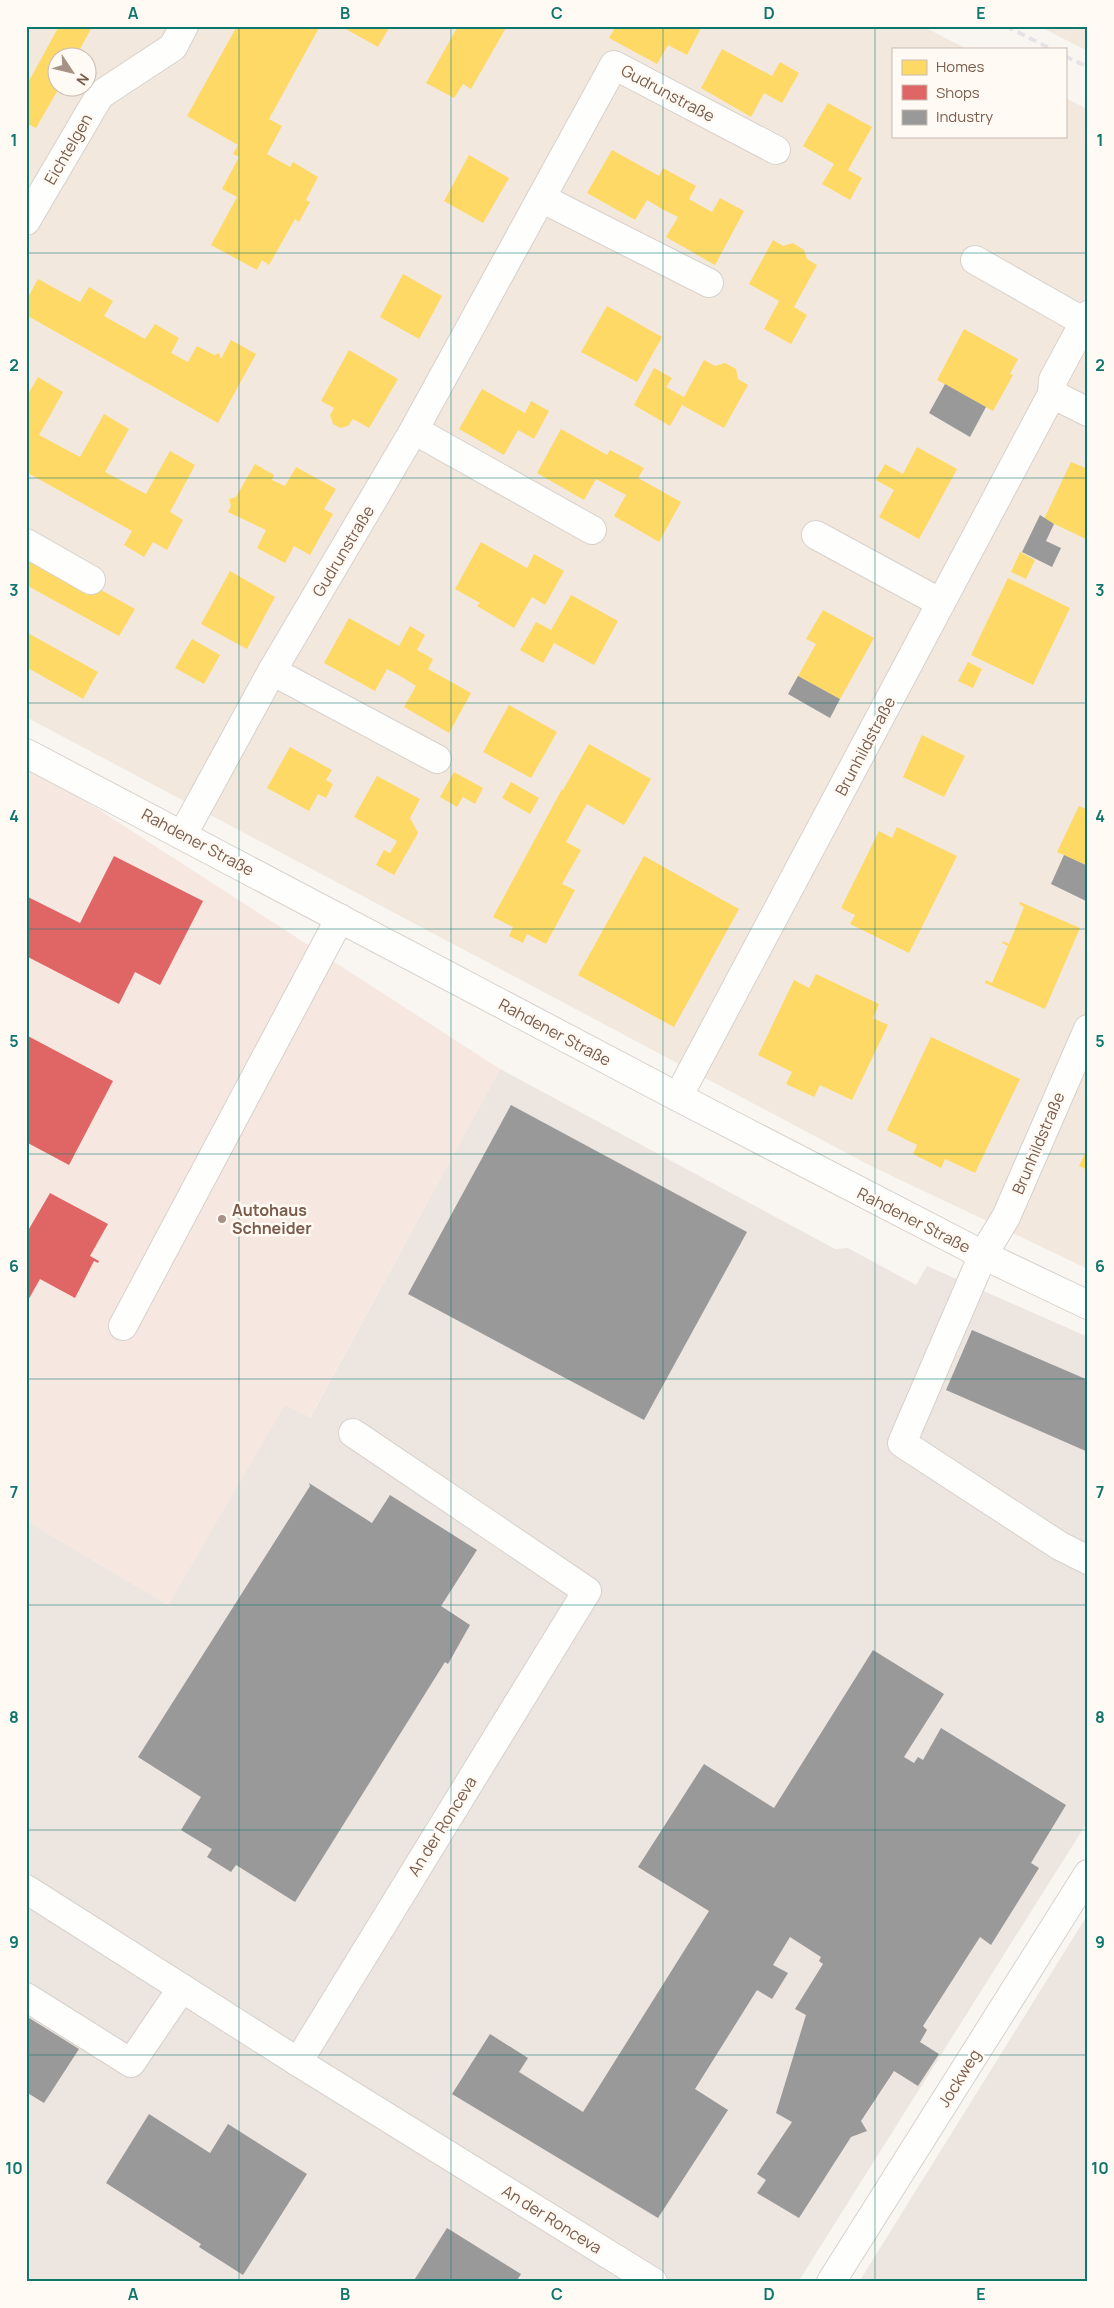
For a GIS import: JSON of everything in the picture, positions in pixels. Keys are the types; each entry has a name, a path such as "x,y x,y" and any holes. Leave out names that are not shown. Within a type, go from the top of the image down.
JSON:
{"street":[{"name":"Eichtelgen","path":"26,221 100,95 173,47 184,26"},
{"name":"Gudrunstraße","path":"183,834 272,671 414,430 614,65 776,150"},
{"path":"541,198 709,284"},
{"name":"Brunhildstraße","path":"678,1097 1052,394 1054,380 1086,319 975,260"},
{"path":"1052,394 1088,412"},
{"path":"414,430 592,530"},
{"path":"816,535 941,603"},
{"path":"26,543 92,580"},
{"path":"272,671 437,759"},
{"name":"Rahdener Straße","path":"26,753 983,1256 1088,1305"},
{"path":"123,1326 340,918"},
{"name":"Brunhildstraße","path":"1088,1028 1006,1217 983,1256 902,1443 1060,1546 1088,1560"},
{"name":"An der Ronceva","path":"298,2062 587,1591 353,1433"},
{"name":"Jockweg","path":"831,2282 1088,1874"},
{"name":"An der Ronceva","path":"26,1889 298,2062 652,2282"},
{"path":"26,1997 131,2064 182,1988"}],"shaded area":[{"path":"26,26 922,26 965,48 892,48 892,138 1066,138 1066,98 1088,109 1088,1269 871,1166 26,717"},
{"path":"1039,26 1088,26 1088,51 1066,40"},
{"name":"Autohaus Schneider","path":"26,767 59,784 500,1069 309,1419 285,1406 168,1605 29,1523 26,1527"},
{"path":"500,1069 835,1249 848,1248 916,1285 927,1266 1088,1337 1088,1821 798,2282 26,2282 26,1527 28,1522 168,1605 285,1405 310,1418"},
{"path":"1088,1914 1088,2282 859,2282"}],"building: Homes":[{"path":"59,26 66,28 68,26 92,27 80,48 48,48 48,98 53,98 36,128 26,123 26,79 29,81"},
{"path":"237,26 320,26 269,119 282,126 267,154 290,167 293,162 318,177 306,200 310,202 299,222 295,219 269,265 262,260 257,270 211,245 237,197 222,189 239,157 233,154 238,145 187,116"},
{"path":"345,26 390,26 378,47 344,28"},
{"path":"458,26 507,26 471,89 463,84 454,98 426,83"},
{"path":"616,26 702,26 687,55 668,45 657,64 609,38"},
{"path":"722,49 772,76 780,62 799,73 782,103 764,93 751,117 701,88"},
{"path":"828,103 872,127 848,170 862,178 850,200 822,184 834,164 803,146"},
{"path":"612,150 659,176 663,168 696,186 689,199 712,212 720,198 744,211 715,265 666,237 678,217 647,200 635,220 587,193"},
{"path":"469,155 509,178 483,223 444,201"},
{"path":"773,240 783,246 793,243 804,250 807,259 817,265 794,307 807,315 791,344 764,329 779,301 749,284"},
{"path":"403,274 442,296 419,339 380,317"},
{"path":"38,279 80,302 89,287 113,301 104,316 145,339 155,324 179,338 171,353 188,362 197,346 214,355 219,353 221,359 231,340 256,354 218,423 26,315 26,301"},
{"path":"607,306 662,337 637,382 581,352"},
{"path":"964,329 1018,359 1010,374 1013,375 993,411 937,380"},
{"path":"349,350 398,379 369,428 353,419 348,426 340,428 333,424 330,415 334,408 321,401"},
{"path":"704,360 715,366 725,363 736,369 738,379 748,385 724,428 682,405 670,426 634,405 654,368 672,378 666,387 684,397"},
{"path":"38,377 63,392 39,435 80,457 104,414 129,429 105,472 146,494 170,451 195,465 170,512 183,520 167,550 153,542 144,557 124,545 132,531 26,472 26,398"},
{"path":"482,389 525,413 531,401 549,411 534,439 518,430 504,455 459,429"},
{"path":"561,429 607,455 610,450 644,468 638,478 681,502 659,542 614,516 626,495 596,479 584,500 537,473"},
{"path":"917,447 957,469 919,539 879,517 894,490 876,480 885,464 903,474"},
{"path":"1071,462 1088,469 1088,540 1044,519"},
{"path":"255,464 274,475 272,480 285,486 296,467 336,489 324,509 333,514 310,555 294,546 285,563 257,548 266,530 228,512 231,506 229,499 236,497"},
{"path":"481,542 527,568 534,554 564,571 545,605 532,597 514,628 477,606 480,603 455,589"},
{"path":"26,548 135,609 119,636 26,585"},
{"path":"1020,552 1035,560 1026,579 1011,572"},
{"path":"230,571 275,597 247,649 201,624"},
{"path":"1008,578 1070,608 1033,685 971,655"},
{"path":"571,595 618,621 594,665 554,643 543,663 520,650 536,622 551,630"},
{"path":"823,610 874,638 840,699 798,676 816,644 806,639"},
{"path":"349,618 399,646 410,626 425,635 417,650 433,659 428,669 471,693 449,733 404,707 416,686 402,677 387,669 375,691 324,663"},
{"path":"26,632 98,672 83,699 26,667"},
{"path":"192,639 220,655 204,684 175,668"},
{"path":"968,662 982,669 973,688 958,681"},
{"path":"509,705 557,732 531,778 483,752"},
{"path":"922,735 965,756 944,797 903,777"},
{"path":"589,744 651,779 624,825 587,804 566,842 581,850 562,884 575,890 546,944 527,934 523,943 509,936 513,927 493,917 562,789"},
{"path":"290,747 332,770 326,780 333,784 326,798 318,794 309,811 267,788"},
{"path":"454,772 483,788 475,804 463,797 457,807 440,797"},
{"path":"377,776 420,799 410,818 418,833 394,875 376,865 384,850 390,853 397,841 354,817"},
{"path":"511,782 539,798 530,814 502,798"},
{"path":"1079,806 1088,810 1088,866 1057,852"},
{"path":"897,827 957,856 909,953 850,924 855,915 841,908 879,831 892,838"},
{"path":"644,856 739,909 674,1027 578,975"},
{"path":"1020,902 1080,928 1045,1009 985,983 986,980 992,983 1008,946 1002,943 1003,941 1009,944 1024,907 1019,904"},
{"path":"816,974 879,1004 873,1018 888,1025 852,1100 820,1085 814,1097 786,1084 792,1072 758,1055 794,980 809,988"},
{"path":"931,1037 1020,1079 975,1173 945,1159 941,1168 913,1154 917,1145 887,1130"},
{"path":"1088,1147 1088,1170 1079,1166"}],"building: Shops":[{"path":"114,856 203,901 160,985 135,972 119,1004 26,956 26,896 80,923"},
{"path":"26,1035 113,1081 69,1165 26,1142"},
{"path":"50,1193 108,1224 90,1256 99,1261 98,1263 94,1261 75,1298 40,1279 26,1304 26,1234"}],"building: Industry":[{"path":"945,384 986,407 970,437 929,413"},
{"path":"1040,515 1054,524 1046,541 1061,548 1052,567 1022,552"},
{"path":"798,676 840,699 830,718 788,694"},
{"path":"1064,855 1088,866 1088,902 1051,884"},
{"path":"511,1105 747,1232 644,1420 408,1294"},
{"path":"972,1330 1088,1380 1088,1452 946,1390"},
{"path":"309,1483 372,1523 390,1495 477,1550 441,1606 470,1625 448,1664 445,1662 295,1902 236,1865 231,1872 207,1857 212,1849 181,1830 201,1797 138,1757 310,1486"},
{"path":"873,1650 944,1694 904,1757 914,1763 918,1757 923,1760 941,1728 1066,1805 1031,1863 1039,1868 991,1945 980,1937 923,2026 927,2030 920,2042 939,2054 918,2086 894,2071 861,2121 867,2131 851,2137 799,2218 757,2193 766,2180 757,2174 792,2122 776,2113 806,2015 795,2009 823,1964 819,1961 821,1957 790,1937 773,1965 788,1973 772,1999 757,1990 695,2089 728,2110 658,2218 452,2094 490,2034 528,2058 519,2072 583,2112 709,1911 638,1867 704,1764 774,1808"},
{"path":"26,2016 79,2049 44,2103 26,2092"},
{"path":"149,2114 210,2153 228,2124 307,2174 243,2275 199,2247 201,2244 106,2183"},
{"path":"447,2228 521,2274 516,2282 413,2282"}],"railway":[{"path":"1006,26 1049,48"},
{"path":"1066,56 1088,67"}],"place":[{"name":"Autohaus Schneider","path":"222,1219"}]}
